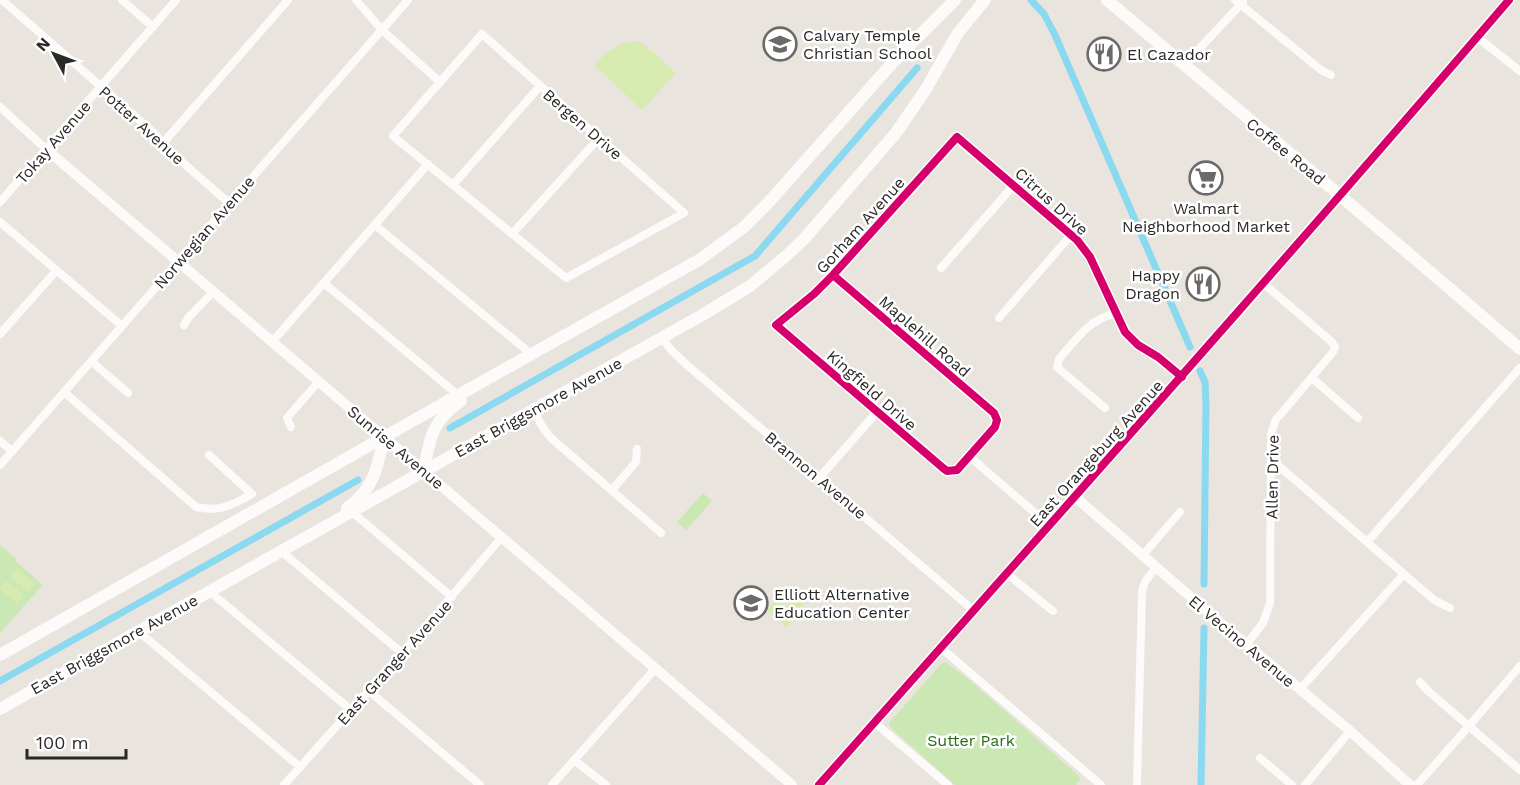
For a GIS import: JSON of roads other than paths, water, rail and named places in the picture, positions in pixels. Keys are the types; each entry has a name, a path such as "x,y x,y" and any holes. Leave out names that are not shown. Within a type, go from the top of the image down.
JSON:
{"main road":[{"path":"0,655 699,260 744,227 768,203 895,60 955,0"},
{"name":"East Briggsmore Avenue","path":"0,709 750,286 803,240 896,133 926,89 958,33 985,0"},
{"name":"Coffee Road","path":"1107,0 1341,195 1520,349"},
{"path":"423,471 429,440 445,414 459,402 485,388 497,373"},
{"path":"318,530 329,519 351,506 368,486 379,464 384,437"}],"street":[{"name":"Potter Avenue","path":"2,0 229,202"},
{"path":"122,0 153,27"},
{"name":"Tokay Avenue","path":"0,202 177,0"},
{"path":"163,143 288,0"},
{"path":"356,0 382,30 440,82 393,136 512,234 599,138"},
{"name":"Norwegian Avenue","path":"0,465 408,0"},
{"name":"East Orangeburg Avenue","path":"819,785 1264,284 1509,0"},
{"path":"1184,65 1240,1 1321,70 1331,75"},
{"name":"Bergen Drive","path":"440,82 482,34 684,213 566,278 512,234"},
{"path":"1477,37 1520,71"},
{"path":"453,185 540,86"},
{"name":"Sunrise Avenue","path":"0,107 213,292 792,785"},
{"name":"Citrus Drive","path":"957,137 1083,247 1090,257 1121,326 1138,345 1158,357 1182,377"},
{"name":"Gorham Avenue","path":"776,325 833,275 957,137"},
{"path":"272,342 428,164"},
{"path":"941,268 1014,185"},
{"path":"0,222 122,326"},
{"path":"375,225 531,354"},
{"path":"999,318 1071,235"},
{"path":"0,334 57,270"},
{"name":"Maplehill Road","path":"833,275 994,413 997,420 995,427 970,457"},
{"path":"324,283 458,395"},
{"name":"Allen Drive","path":"1246,645 1263,623 1270,603 1271,434 1276,419 1312,378 1335,347 1264,284"},
{"path":"183,325 213,292"},
{"path":"1105,408 1057,367 1059,359 1097,320 1115,314"},
{"name":"Kingfield Drive","path":"776,325 943,468 952,471 960,468 970,457"},
{"name":"Brannon Avenue","path":"661,338 687,365 974,610"},
{"path":"91,361 128,393"},
{"path":"1367,542 1520,368"},
{"path":"1312,378 1358,418"},
{"path":"291,427 287,418 319,381"},
{"path":"63,392 196,507 208,510 229,507 252,494 209,455"},
{"path":"533,410 548,434 661,533"},
{"path":"819,478 877,412"},
{"path":"0,441 12,451"},
{"path":"612,490 636,462 637,449"},
{"path":"970,457 1049,525"},
{"path":"1271,459 1434,600 1450,608"},
{"name":"El Vecino Avenue","path":"1074,496 1246,645 1350,731 1410,785"},
{"path":"351,511 452,597"},
{"path":"1142,556 1180,512"},
{"name":"East Granger Avenue","path":"284,785 452,597 502,537"},
{"path":"281,550 402,653"},
{"path":"1137,785 1142,586 1156,568"},
{"path":"1006,573 1053,611"},
{"path":"1300,689 1404,574"},
{"path":"208,591 351,710"},
{"path":"138,631 300,768"},
{"path":"940,647 1089,781 1101,785"},
{"path":"1417,785 1520,666"},
{"path":"552,785 655,669"},
{"path":"1420,682 1520,770"},
{"path":"369,691 480,785"},
{"path":"874,722 948,785"},
{"path":"1305,785 1350,731"},
{"path":"1260,758 1292,785"},
{"path":"574,759 606,785"}],"waterway":[{"path":"1031,0 1044,14 1055,35 1190,347"},
{"path":"450,428 755,256 917,68"},
{"path":"1200,371 1205,382 1206,403 1204,584"},
{"path":"0,681 358,480"},
{"path":"1201,785 1204,628"}],"place":[{"name":"Calvary Temple Christian School","path":"780,44"},
{"name":"El Cazador","path":"1104,54"},
{"name":"Walmart Neighborhood Market","path":"1206,178"},
{"name":"Happy Dragon","path":"1203,284"},
{"name":"Elliott Alternative Education Center","path":"751,603"}],"park label":[{"name":"Sutter Park","path":"971,740"}]}
